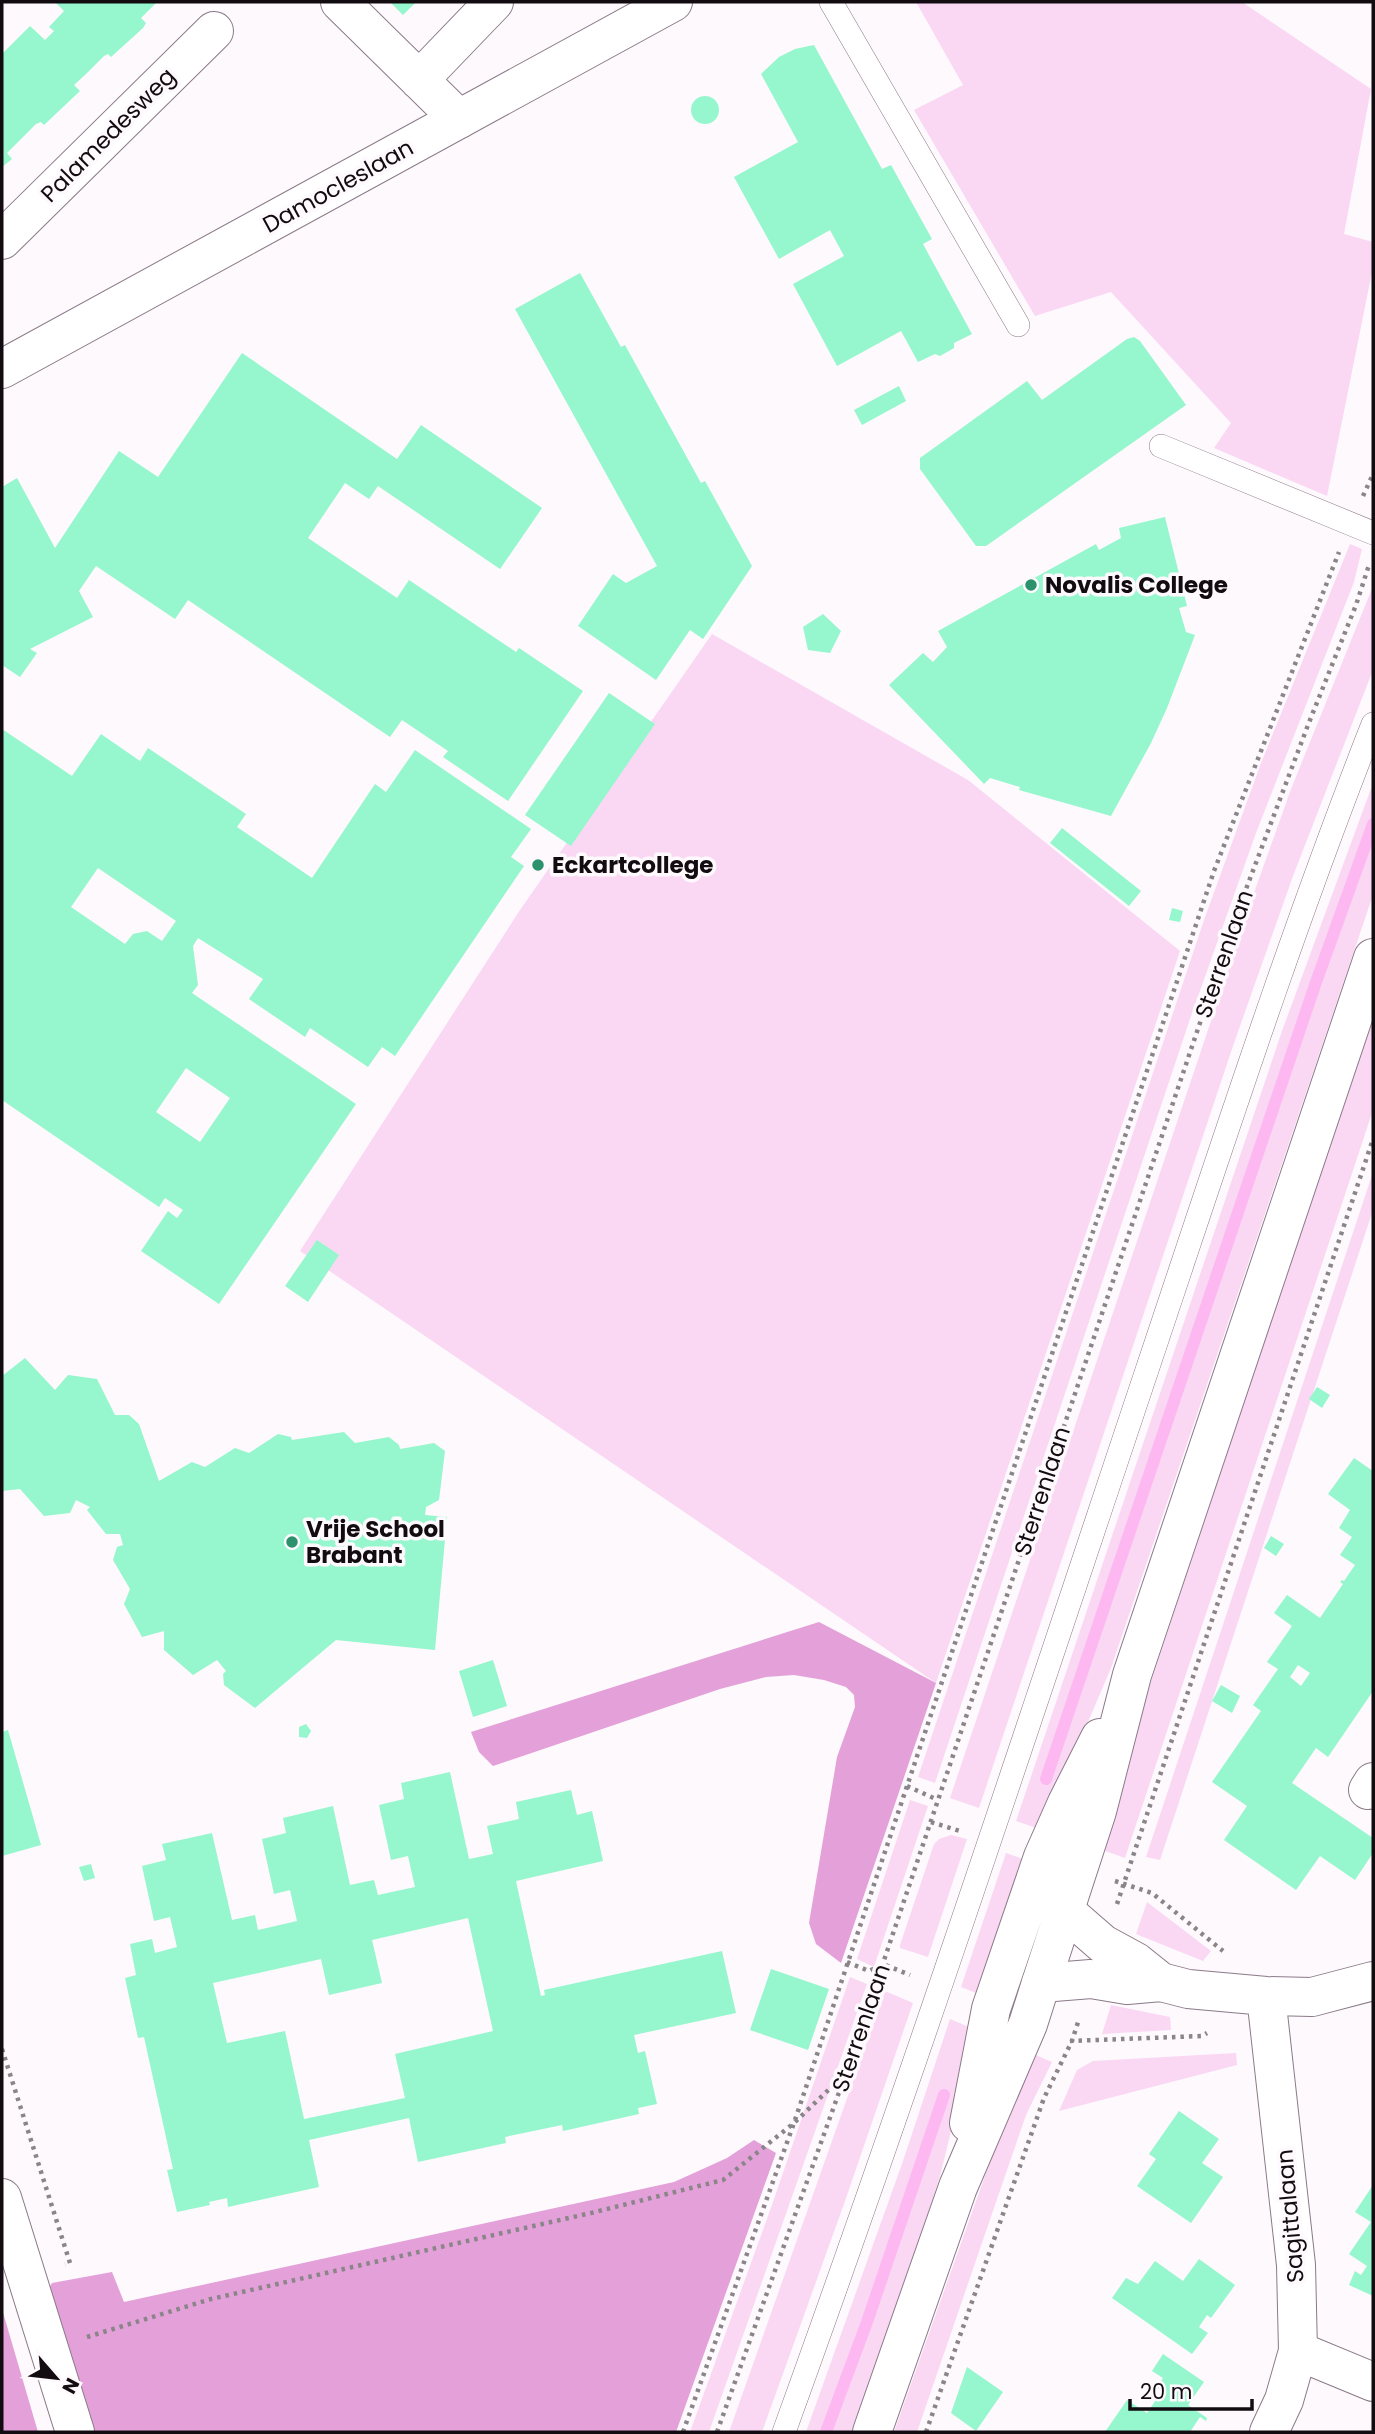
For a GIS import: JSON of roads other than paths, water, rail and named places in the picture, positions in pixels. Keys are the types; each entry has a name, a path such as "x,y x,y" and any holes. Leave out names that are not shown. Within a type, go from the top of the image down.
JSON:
{"street":[{"path":"340,2 459,119"},
{"path":"419,80 494,2"},
{"name":"Damocleslaan","path":"2,369 673,2"},
{"name":"Palamedesweg","path":"2,240 214,31"},
{"path":"872,2432 958,2187 1028,2024 1097,1811 1132,1675 1373,958"},
{"path":"958,2187 979,2062 991,2009 1043,1857 1067,1802 1132,1675"},
{"path":"1065,1910 1103,1944 1136,1962 1161,1982"},
{"path":"1041,1983 1091,1979 1127,1985 1161,1982 1188,1989 1312,1997 1373,1981"},
{"name":"Sagittalaan","path":"1266,1996 1296,2265 1298,2351 1284,2400 1269,2432"},
{"path":"2,2198 75,2432"},
{"path":"1298,2351 1373,2382"}],"lane":[{"path":"831,2 1018,325"},
{"path":"1161,446 1373,533"},
{"path":"784,2432 845,2265 932,2011 1271,999 1373,724"}],"waterway":[{"path":"1046,1779 1315,985 1373,824"},
{"path":"826,2432 867,2322 944,2095"}],"place":[{"name":"Novalis College","path":"1031,585"},
{"name":"Eckartcollege","path":"538,865"},
{"name":"Vrije School Brabant","path":"292,1542"}]}
